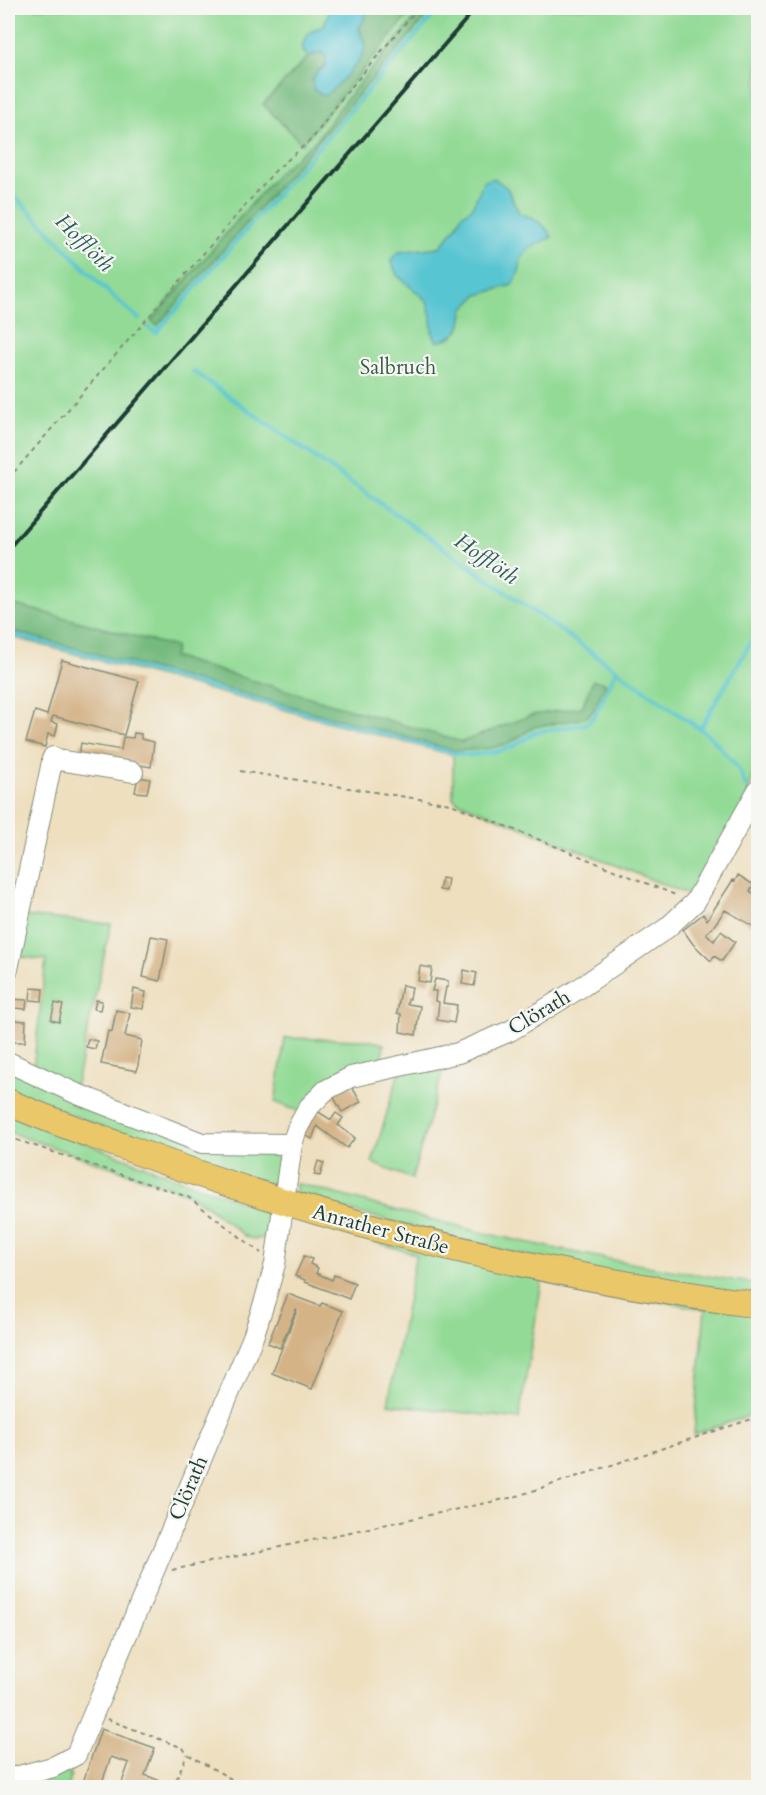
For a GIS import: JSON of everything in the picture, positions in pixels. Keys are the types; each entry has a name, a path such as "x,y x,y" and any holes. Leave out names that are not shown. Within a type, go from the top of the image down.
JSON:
{"main road":[{"name":"Anrather Straße","path":"12,1104 204,1176 284,1202 432,1243 541,1268 688,1296 759,1305"}],"street":[{"path":"8,969 52,758 133,772"},
{"name":"Clörath","path":"8,1779 53,1767 76,1755 253,1337 275,1264 292,1144 309,1107 326,1090 351,1077 458,1053 510,1031 583,986 667,928 695,902 752,803"},
{"path":"8,1062 75,1093 202,1143 292,1144"}],"path":[{"path":"8,479 275,171 313,138 342,98 418,8"},
{"path":"240,771 451,804 695,902"},
{"path":"8,1137 188,1197 275,1264"},
{"path":"151,1574 514,1497 759,1417"},
{"path":"93,1713 183,1748 187,1754 247,1788"},
{"path":"173,1788 187,1754"}],"green space":[{"name":"Salbruch","path":"8,8 758,8 758,767 745,803 692,896 456,801 453,798 453,755 8,636"},
{"path":"364,8 414,8 302,144 263,104 309,56 322,52 326,58 326,66 318,71 365,47 359,27 365,18"},
{"path":"424,8 434,8 157,326 151,321 278,173 316,140 347,98"},
{"path":"8,603 176,647 173,657 462,742 532,715 582,707 593,680 606,683 593,711 585,718 534,727 511,742 492,748 456,751 8,630"},
{"path":"22,916 111,924 75,1088 33,1069 46,960 14,956"},
{"path":"285,1038 368,1040 384,1044 381,1064 300,1112 275,1102"},
{"path":"445,1062 412,1179 372,1163 399,1072"},
{"path":"8,1066 147,1127 275,1152 280,1160 278,1176 267,1186 118,1133 8,1090"},
{"path":"8,1112 176,1178 271,1212 270,1230 259,1239 246,1237 199,1200 184,1192 8,1132"},
{"path":"296,1183 500,1237 616,1260 758,1284 758,1298 575,1268 296,1197"},
{"path":"302,1215 758,1312 758,1413 694,1434 705,1309 542,1281 519,1419 388,1404 416,1254 298,1220"},
{"path":"71,1768 67,1787 8,1788"}],"water":[{"path":"331,8 364,8 365,18 359,28 365,46 364,52 355,65 325,96 314,90 312,80 318,71 326,66 326,58 322,52 309,56 304,53 302,47 307,34 324,25"},
{"path":"494,178 507,188 519,213 542,224 552,237 530,248 521,259 519,272 512,285 478,295 463,310 460,328 457,332 437,342 432,331 427,301 397,275 391,260 399,252 440,247 456,227 462,215 472,208 484,181"}],"building":[{"path":"62,660 139,681 124,735 53,716 51,722 58,724 55,736 48,734 45,747 26,742 35,711 47,715"},
{"path":"134,733 141,734 141,739 154,742 151,767 79,755 81,743 121,750 123,737 133,738"},
{"path":"138,777 150,779 147,793 135,792"},
{"path":"738,875 754,885 750,891 758,896 758,929 725,910 706,933 714,941 721,931 735,942 722,961 714,956 711,961 693,944 683,930 703,914 707,920"},
{"path":"442,878 448,879 446,891 439,890"},
{"path":"151,936 168,939 160,981 143,977"},
{"path":"420,966 432,968 430,983 418,981"},
{"path":"464,970 477,973 474,986 462,984"},
{"path":"435,979 448,981 443,1003 457,1005 454,1023 437,1020 439,1002 435,1001 436,991 432,991"},
{"path":"402,985 412,987 407,1004 420,1006 416,1035 400,1032 401,1014 397,1013"},
{"path":"31,988 43,989 42,1001 30,1000"},
{"path":"134,989 146,992 143,1009 131,1007"},
{"path":"8,999 27,1000 26,1009 14,1008 14,1020 26,1021 25,1042 8,1042"},
{"path":"96,1000 102,1001 100,1010 94,1009"},
{"path":"55,1003 63,1005 59,1022 51,1020"},
{"path":"116,1010 130,1013 125,1036 142,1040 137,1071 101,1064 108,1031 112,1032"},
{"path":"88,1039 97,1041 95,1049 86,1047"},
{"path":"350,1084 361,1102 342,1112 332,1094"},
{"path":"314,1109 331,1120 336,1113 343,1118 338,1125 355,1138 347,1148 317,1126 312,1139 302,1134"},
{"path":"318,1161 324,1163 320,1176 314,1175"},
{"path":"304,1256 312,1259 310,1264 318,1268 316,1273 332,1280 334,1275 355,1283 349,1299 295,1276"},
{"path":"288,1294 320,1306 322,1303 343,1311 312,1389 272,1373 297,1310 280,1348 268,1343"},
{"path":"101,1729 155,1748 145,1775 163,1782 161,1788 120,1788 129,1763 111,1757 100,1788 81,1788"}],"waterway":[{"path":"148,327 156,333 440,8"},
{"name":"Hofflöth","path":"8,189 108,292 139,319"},
{"name":"Hofflöth","path":"193,371 700,729 713,739 739,769 746,787"},
{"path":"700,729 758,630"},
{"path":"8,633 457,754 470,755 512,747 536,732 586,724 595,715 616,671"}],"railway":[{"path":"8,549 476,8"}]}
